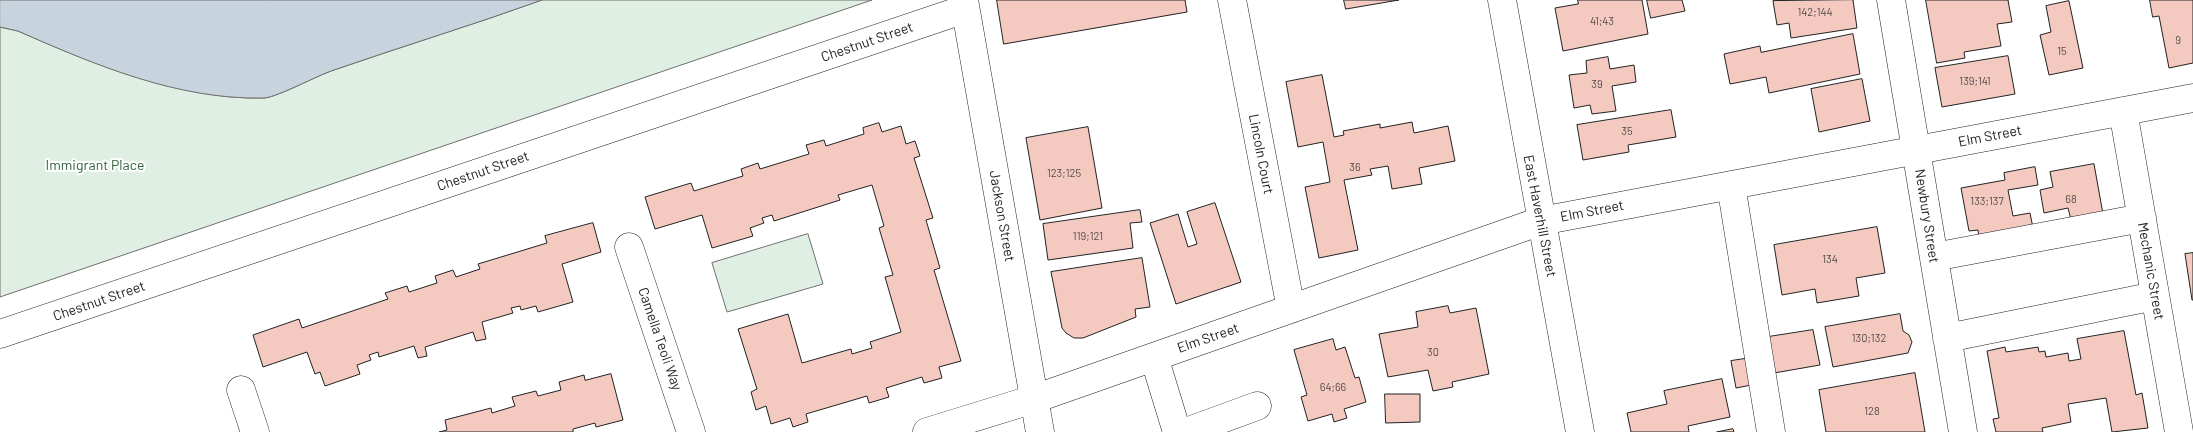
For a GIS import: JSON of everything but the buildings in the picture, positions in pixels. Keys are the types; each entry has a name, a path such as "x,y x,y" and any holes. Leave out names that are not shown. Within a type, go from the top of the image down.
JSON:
{"street":[{"name":"Lincoln Court","path":"1232,0 1291,309"},
{"name":"East Haverhill Street","path":"1502,0 1580,432"},
{"name":"Newbury Street","path":"1891,0 1963,432"},
{"name":"Chestnut Street","path":"0,334 965,4"},
{"name":"Jackson Street","path":"965,4 1040,432"},
{"name":"Elm Street","path":"927,432 1034,399 1541,221 2193,98"},
{"name":"Mechanic Street","path":"2123,111 2178,432"},
{"path":"1731,185 1771,432"},
{"path":"1934,257 2142,218"},
{"name":"Camella Teoli Way","path":"629,247 691,432"},
{"path":"1947,338 2155,296"},
{"path":"1154,357 1176,432"},
{"path":"241,390 255,432"},
{"path":"1186,432 1257,406"}],"green space":[{"name":"Immigrant Place","path":"542,0 872,0 0,297 0,27 18,31 76,56 138,78 201,93 232,97 264,98 279,94 334,70"},
{"path":"808,234 823,284 727,312 712,263"}],"shaded area":[{"path":"0,0 542,0 334,70 279,94 264,98 200,93 169,87 107,68 18,31 0,27"}]}
